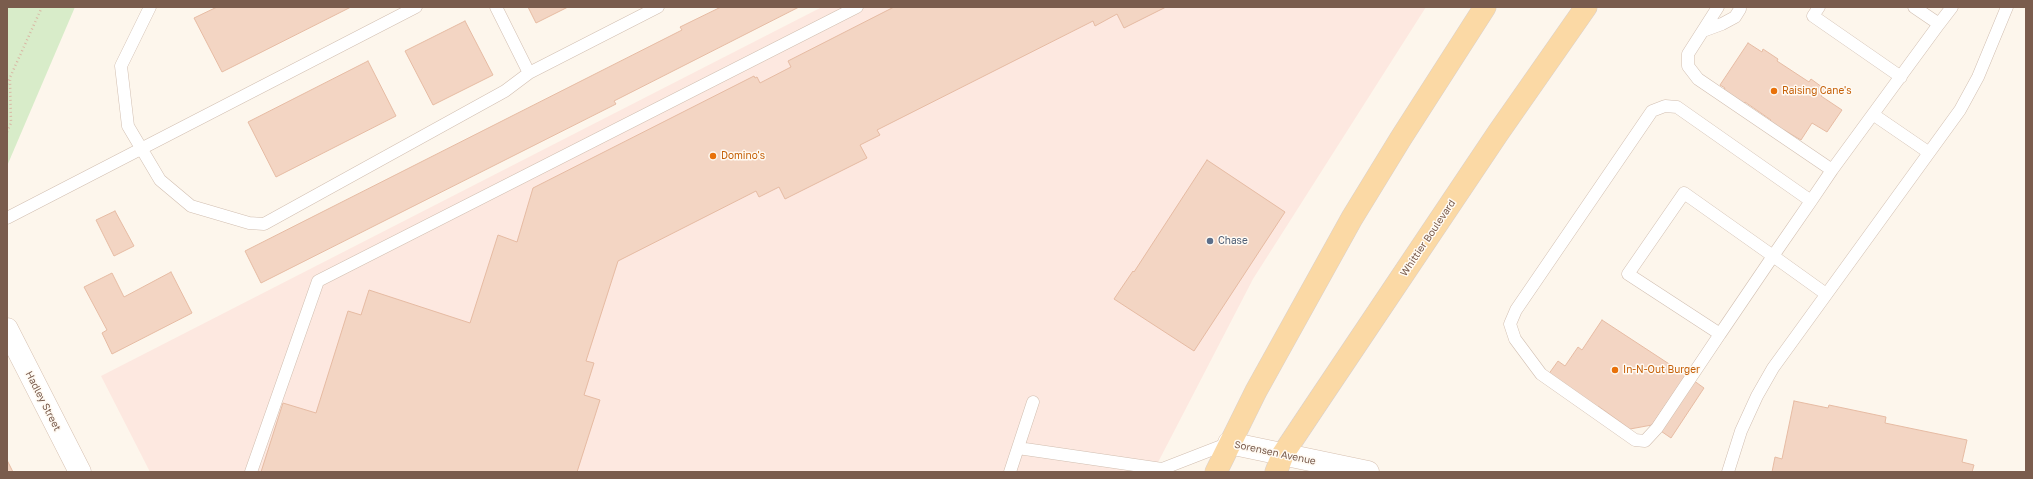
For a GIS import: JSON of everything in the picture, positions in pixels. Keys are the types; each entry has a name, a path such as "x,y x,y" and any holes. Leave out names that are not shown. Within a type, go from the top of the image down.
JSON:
{"main road":[{"path":"1216,472 1256,390 1352,218 1401,138 1485,7"},
{"name":"Whittier Boulevard","path":"1280,463 1498,133 1586,7"},
{"name":"Hadley Street","path":"7,329 80,472"},
{"name":"Sorensen Avenue","path":"1229,443 1280,463 1368,472"}],"lane":[{"path":"150,7 121,66 128,126 160,180 191,206 249,223 264,224 506,91 529,73 658,7"},
{"path":"7,218 416,7"},
{"path":"496,7 529,73"},
{"path":"251,472 318,281 857,7"},
{"path":"1718,7 1688,54 1688,66 1698,79 1832,170"},
{"path":"1819,7 1813,16 1901,77"},
{"path":"1914,7 1939,24"},
{"path":"1811,201 1676,107 1665,106 1652,111 1516,310 1510,324 1515,339 1541,374 1635,440 1645,441 1657,428 1720,334 1773,256 1811,201 1832,170 1874,115 1952,7"},
{"path":"1728,472 1741,431 1772,368 1960,110 1978,77 2007,7"},
{"path":"1703,31 1722,24 1735,17 1740,9"},
{"path":"1874,115 1928,152"},
{"path":"1720,334 1628,274 1684,193 1826,294"},
{"path":"1010,472 1033,402"},
{"path":"1018,448 1162,470 1229,443"}],"path":[{"path":"7,84 42,7"},
{"path":"7,132 11,123 10,80"}],"shaded area":[{"path":"822,7 1426,7 1253,279 1153,472 150,472 101,376"}],"green space":[{"path":"7,7 75,7 7,166"}],"building":[{"path":"217,7 351,7 222,72 194,18"},
{"path":"528,7 568,7 536,23"},
{"path":"721,7 799,7 614,101 616,104 261,283 245,251 682,30 680,27"},
{"path":"894,7 1166,7 1124,28 1117,14 1095,26 1093,21 877,130 880,135 860,145 867,158 785,199 779,187 759,197 756,191 618,261 586,361 594,363 584,395 600,400 577,472 261,472 283,403 316,413 348,311 361,315 369,290 470,323 498,235 517,242 533,188 754,76 755,78 757,77 760,83 791,67 788,61"},
{"path":"465,21 493,75 433,105 405,51"},
{"name":"Raising Cane's","path":"1748,43 1762,52 1763,49 1778,59 1777,61 1809,82 1811,79 1826,90 1821,96 1842,110 1827,132 1812,123 1801,140 1784,130 1782,133 1768,124 1771,120 1745,102 1741,106 1722,93 1725,88 1720,85"},
{"path":"368,61 396,116 276,177 248,122"},
{"name":"Chase","path":"1207,160 1285,212 1194,351 1114,299 1133,271 1134,272"},
{"path":"115,211 134,246 114,256 96,220"},
{"path":"171,272 192,313 112,354 102,333 107,330 84,287 112,273 124,297"},
{"name":"In-N-Out Burger","path":"1602,320 1686,375 1652,425 1630,429 1598,406 1596,409 1548,375 1558,361 1565,366 1578,347 1582,350"},
{"path":"1686,375 1704,388 1671,438 1652,425"},
{"path":"1794,401 1828,408 1829,405 1886,417 1885,423 1967,440 1962,462 1974,465 1972,472 1772,472 1775,457 1782,459"},
{"path":"7,460 13,472 7,472"}],"place":[{"name":"Raising Cane's","path":"1774,91"},
{"name":"Domino's","path":"713,156"},
{"name":"Chase","path":"1210,241"},
{"name":"In-N-Out Burger","path":"1615,370"}]}
